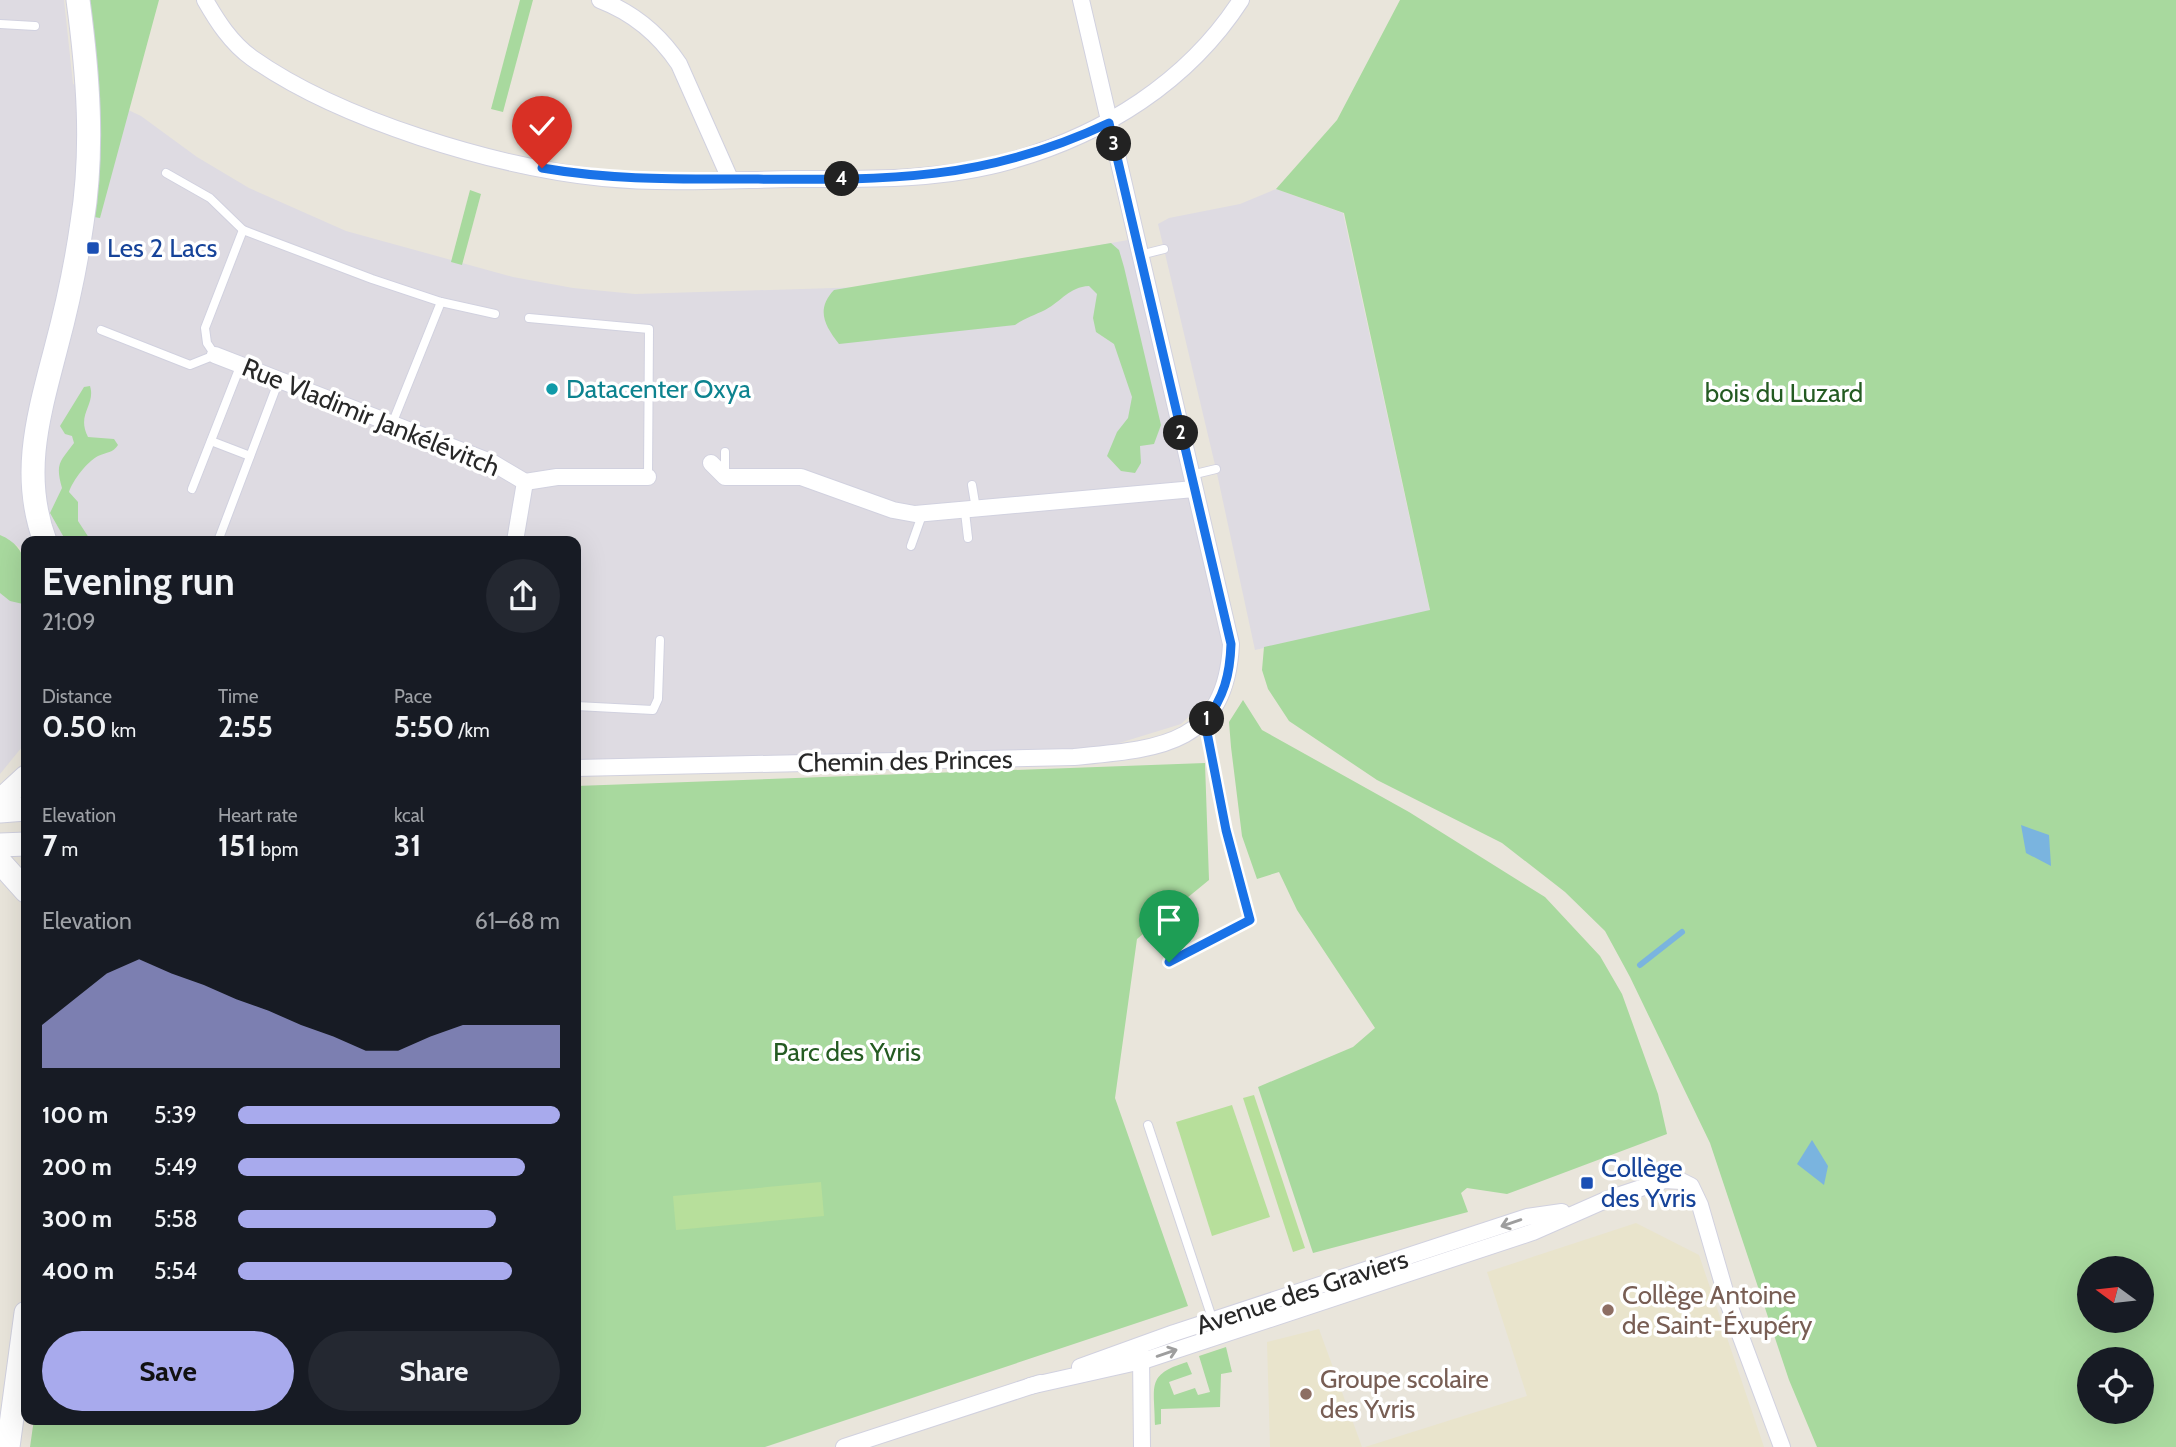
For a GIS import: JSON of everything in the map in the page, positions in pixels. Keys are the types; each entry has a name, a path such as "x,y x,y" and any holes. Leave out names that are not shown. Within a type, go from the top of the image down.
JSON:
{"main road":[{"path":"44,536 33,499 33,439 71,290 85,202 88,162 87,77 78,0"},
{"path":"0,801 21,782"},
{"path":"0,811 21,809"},
{"path":"0,845 21,844"},
{"path":"0,862 21,882"},
{"path":"8,1447 21,1350"}],"street":[{"path":"205,0 227,34 250,56 336,105 397,129 542,168 582,175 653,181 913,177 953,173 1012,160 1109,123 1188,65 1225,25 1241,0"},
{"path":"600,0 635,17 670,50 680,64 730,179"},
{"name":"Chemin des Princes","path":"581,768 1074,757 1126,752 1173,741 1205,722 1219,703 1230,674 1231,644 1081,0"},
{"name":"Rue Vladimir Jankélévitch","path":"215,355 493,463 525,482 557,477 648,477"},
{"path":"711,463 725,477 801,477 893,510 922,514 971,512 1193,482"},
{"name":"Rue Vladimir Jankélévitch","path":"516,536 525,482"},
{"name":"Avenue des Graviers","path":"1030,1387 1140,1362 1216,1328 1527,1217 1578,1210 1665,1180 1681,1181 1691,1186 1700,1205 1734,1317 1782,1447"},
{"name":"Avenue des Graviers","path":"844,1447 1030,1387 1141,1344 1216,1328"},
{"path":"1141,1344 1142,1447"}],"lane":[{"path":"0,24 35,26"},
{"path":"166,173 210,198 243,230 335,267 442,302 495,314"},
{"path":"101,330 190,365 215,355 207,344 205,328 243,230"},
{"path":"1140,255 1164,249"},
{"path":"392,424 442,302"},
{"path":"529,318 649,330 648,477"},
{"path":"192,489 241,364"},
{"path":"220,536 280,379"},
{"path":"211,441 250,456"},
{"path":"725,452 725,477"},
{"path":"1193,482 1216,469"},
{"path":"968,538 972,485"},
{"path":"911,546 922,514"},
{"path":"581,706 653,710 658,699 660,640"},
{"path":"1169,962 1250,920 1226,830 1205,722"},
{"path":"1148,1125 1216,1328"}],"shaded area":[{"path":"0,0 64,0 73,84 141,116 197,157 249,188 346,231 513,277 573,288 635,294 866,287 1128,240 1194,489 1223,643 1222,677 1211,696 1181,724 1074,757 581,768 581,536 21,536 21,550 0,535"},
{"path":"1276,189 1343,213 1430,611 1255,650 1216,469 1158,224 1169,218 1240,204"},
{"path":"0,571 21,581 21,748 0,774"},
{"name":"Collège Antoine de Saint-Éxupéry","path":"1636,1223 1699,1255 1764,1447 1365,1447 1527,1396 1487,1272"},
{"name":"Groupe scolaire des Yvris","path":"1319,1329 1362,1447 1270,1447 1267,1342"}],"green space":[{"path":"89,0 159,0 100,218 94,217 99,105"},
{"path":"520,0 533,0 503,112 491,109"},
{"name":"bois du Luzard","path":"1400,0 2176,0 2176,1447 1817,1447 1789,1380 1710,1143 1605,931 1565,892 1502,843 1377,780 1289,721 1268,689 1262,670 1264,647 1430,610 1344,213 1276,189 1337,120"},
{"path":"470,190 481,194 462,265 451,262"},
{"path":"1111,243 1119,250 1124,267 1161,425 1154,444 1140,446 1141,463 1135,473 1121,471 1107,456 1117,432 1128,418 1132,397 1114,344 1096,332 1093,318 1097,294 1089,286 1071,292 1045,310 1015,325 839,344 824,317 825,304 834,290"},
{"path":"90,386 91,393 84,422 88,437 114,439 118,445 112,451 89,462 69,492 78,502 78,521 88,536 63,536 50,513 62,488 60,463 74,443 72,436 65,434 60,426 84,387"},
{"path":"0,535 10,540 21,553 21,604 10,601 0,593"},
{"path":"1243,700 1262,730 1409,812 1545,897 1600,956 1622,994 1658,1094 1667,1134 1507,1194 1467,1188 1461,1193 1468,1212 1313,1253 1258,1087 1353,1047 1375,1028 1297,910 1279,872 1257,879 1242,836 1229,722"},
{"name":"Parc des Yvris","path":"1205,763 1209,880 1137,939 1115,1098 1188,1306 765,1447 30,1447 33,1425 581,1425 581,786"},
{"path":"1254,1095 1305,1248 1293,1252 1243,1098"},
{"path":"1232,1105 1270,1217 1212,1236 1176,1122"},
{"path":"821,1182 824,1216 676,1230 673,1196"},
{"path":"1226,1347 1232,1372 1221,1374 1220,1407 1161,1409 1161,1424 1155,1425 1154,1391 1158,1377 1187,1362 1192,1374 1169,1382 1174,1395 1195,1388 1198,1395 1210,1392 1199,1356"}],"water":[{"path":"2021,825 2049,835 2051,866 2026,853"},
{"path":"1812,1140 1828,1166 1824,1185 1797,1164"}],"waterway":[{"path":"1640,965 1682,932"}],"place":[{"name":"Les 2 Lacs","path":"93,248"},
{"name":"Datacenter Oxya","path":"552,389"},
{"name":"Collège des Yvris","path":"1587,1183"},
{"name":"Collège Antoine de Saint-Éxupéry","path":"1608,1310"},
{"name":"Groupe scolaire des Yvris","path":"1306,1394"}],"route":[{"path":"542,168 600,177 653,181 913,177 953,173 1012,160 1109,123 1231,644 1230,674 1219,703 1205,722 1226,830 1250,920 1169,962"}]}
